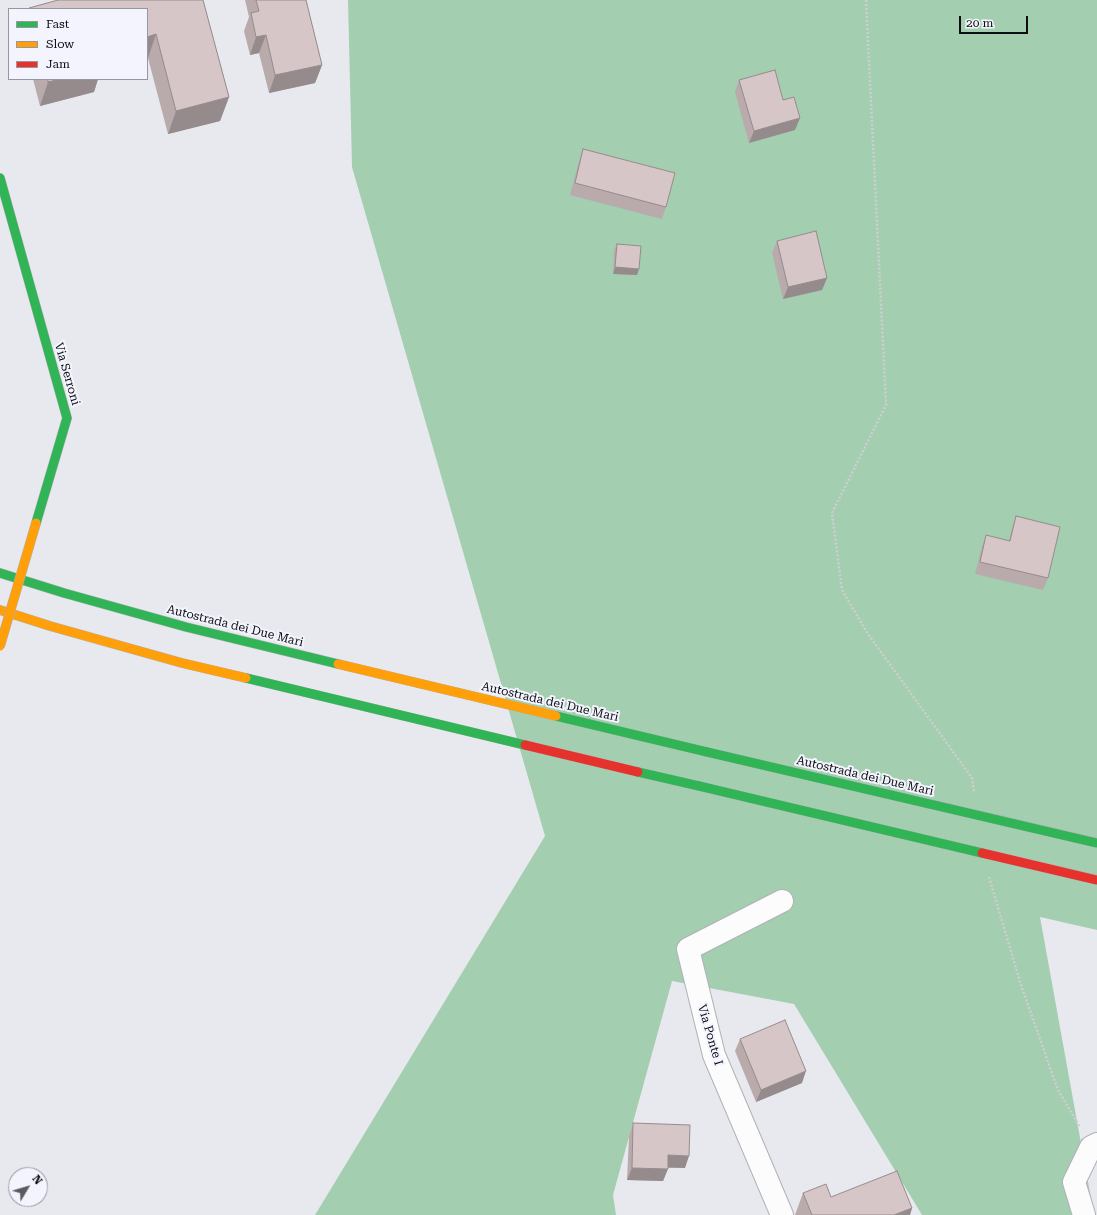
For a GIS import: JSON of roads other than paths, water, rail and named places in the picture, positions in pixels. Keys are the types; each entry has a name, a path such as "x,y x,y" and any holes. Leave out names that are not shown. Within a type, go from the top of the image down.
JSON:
{"main road":[{"name":"Via Serroni","path":"0,178 67,418 0,646"},
{"name":"Autostrada dei Due Mari","path":"0,573 64,593 186,627 707,752 1097,843"},
{"path":"0,610 50,626 182,663 1097,880"},
{"path":"0,616 50,626"}],"street":[{"name":"Via Ponte I","path":"782,901 688,949 714,1055 782,1215"},
{"path":"1084,1215 1074,1182 1094,1146"}]}
